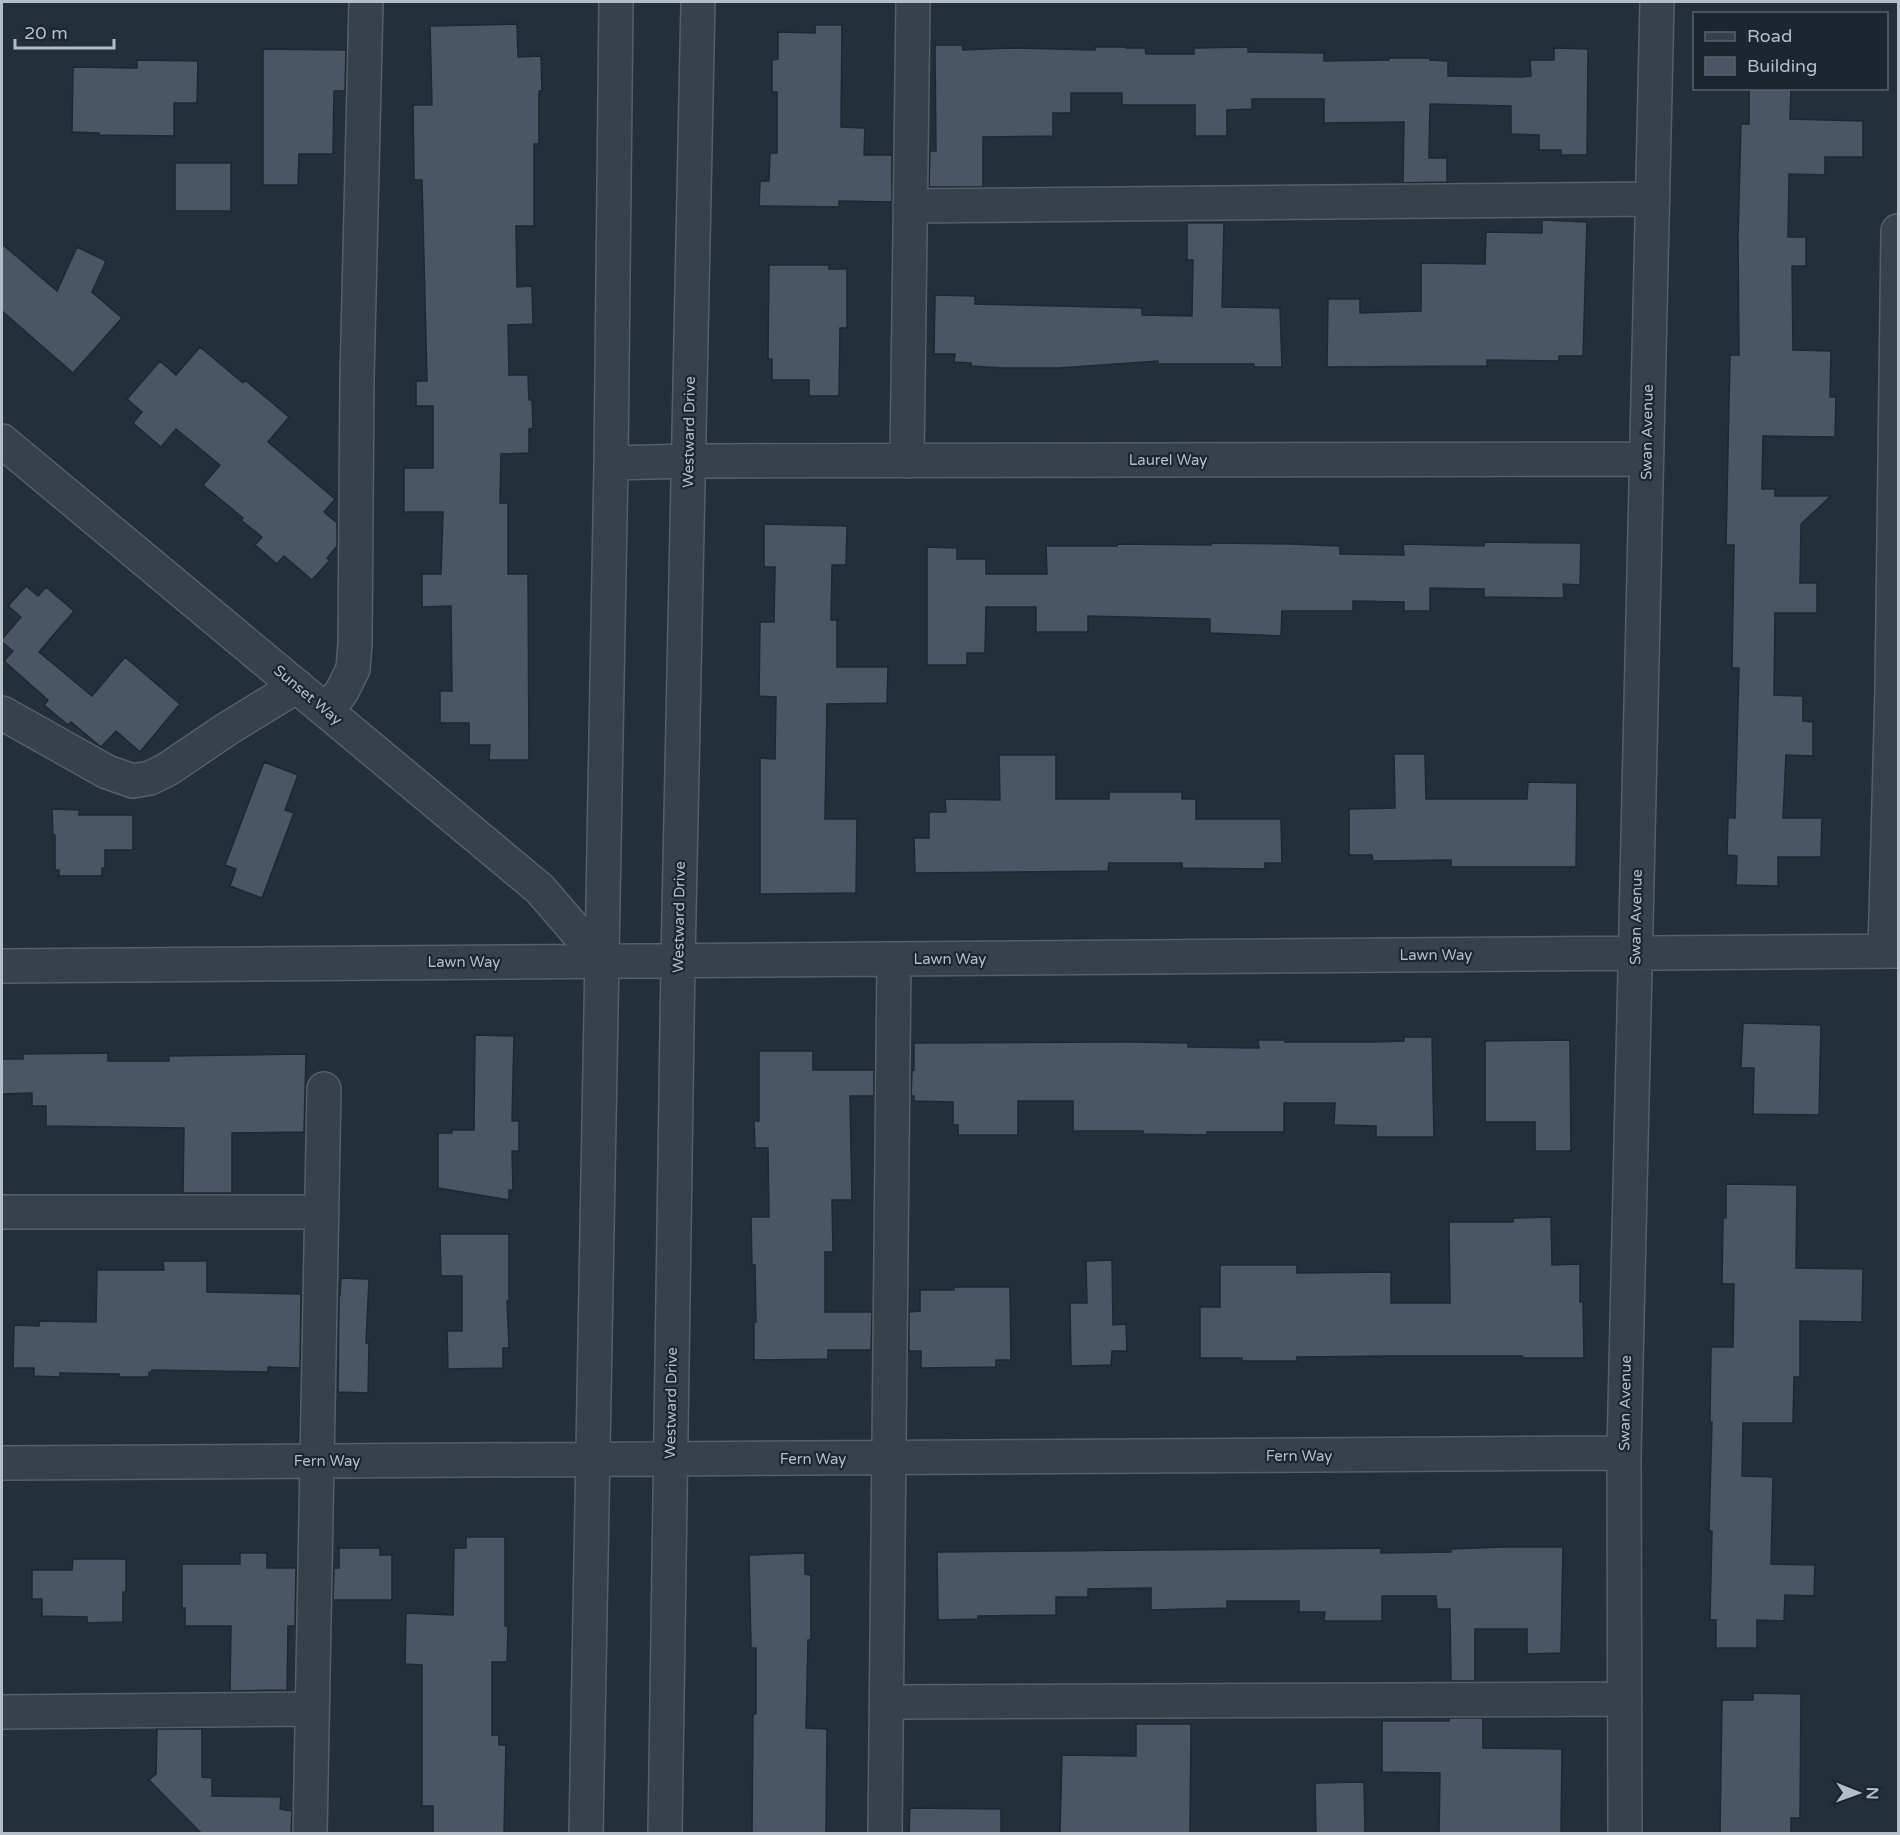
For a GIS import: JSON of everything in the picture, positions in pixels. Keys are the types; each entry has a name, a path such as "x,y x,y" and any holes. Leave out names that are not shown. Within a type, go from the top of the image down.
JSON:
{"street":[{"path":"327,711 342,692 353,669 354,661 357,379 366,2"},
{"path":"586,1833 611,463 616,2"},
{"name":"Westward Drive","path":"665,1833 678,961 698,2"},
{"path":"907,461 913,2"},
{"name":"Swan Avenue","path":"1625,1833 1624,1454 1657,2"},
{"path":"910,206 1653,199"},
{"path":"1892,951 1892,689 1899,231"},
{"name":"Sunset Way","path":"2,441 540,889 602,961"},
{"name":"Laurel Way","path":"611,463 1647,459"},
{"path":"2,713 107,772 133,781 150,778 168,769 297,686"},
{"name":"Lawn Way","path":"2,966 1892,951"},
{"path":"885,1833 894,959"},
{"path":"310,1833 324,1089"},
{"path":"2,1212 322,1212"},
{"name":"Fern Way","path":"2,1463 1624,1454"},
{"path":"887,1702 1625,1699"},
{"path":"2,1712 312,1709"}],"building":[{"path":"517,24 518,57 541,56 539,144 534,144 534,226 516,226 517,287 532,286 533,324 508,325 509,375 528,375 533,428 529,429 529,453 501,454 500,503 508,503 508,574 528,574 529,760 489,760 490,745 469,745 469,723 440,723 440,691 452,691 451,606 422,607 422,574 441,574 443,512 404,512 404,468 433,468 433,406 416,406 416,381 427,381 422,180 414,180 413,105 432,105 430,26"},
{"path":"815,25 842,25 841,127 865,128 864,155 892,155 892,202 839,201 839,207 759,206 760,181 769,181 770,153 777,153 777,92 772,92 772,60 778,59 778,32 815,33"},
{"path":"935,45 962,45 963,50 1011,48 1095,50 1095,47 1126,47 1145,48 1146,54 1194,54 1194,48 1248,47 1248,52 1324,53 1324,61 1430,58 1430,60 1448,61 1448,76 1522,77 1531,76 1530,60 1554,60 1554,48 1588,49 1587,155 1561,155 1561,150 1539,150 1539,135 1511,134 1511,106 1430,104 1429,158 1447,158 1447,182 1403,183 1404,122 1324,123 1324,99 1252,99 1252,109 1227,110 1227,136 1195,136 1195,105 1122,105 1122,93 1071,93 1071,113 1053,113 1053,136 983,137 983,187 929,187 930,151 936,151"},
{"path":"263,49 346,50 345,91 334,91 333,154 299,154 298,185 263,185"},
{"path":"137,60 198,61 197,103 174,103 174,136 99,135 99,133 72,132 73,67 137,68"},
{"path":"1749,90 1791,90 1790,119 1863,121 1863,157 1825,157 1825,175 1789,174 1788,237 1806,237 1806,266 1792,266 1793,350 1831,351 1830,397 1836,397 1835,437 1763,436 1762,489 1775,489 1775,496 1831,496 1801,524 1800,583 1817,583 1817,613 1775,613 1774,695 1803,696 1803,721 1813,722 1813,756 1786,755 1783,818 1822,818 1821,857 1778,857 1778,886 1736,885 1737,856 1727,855 1728,818 1735,818 1739,668 1732,668 1734,545 1726,545 1730,355 1739,355 1738,238 1741,124 1749,124"},
{"path":"175,163 231,163 231,211 175,211"},
{"path":"1542,220 1587,222 1583,356 1559,356 1559,361 1487,360 1487,366 1327,367 1328,299 1360,299 1360,313 1421,311 1421,263 1485,264 1486,232 1542,233"},
{"path":"1187,223 1224,223 1222,307 1280,308 1282,367 1254,367 1254,364 1158,364 1158,361 1059,368 1003,368 971,366 971,363 954,362 955,354 934,354 935,295 975,296 975,304 1142,308 1142,315 1192,316 1193,260 1187,260"},
{"path":"2,244 57,291 77,247 106,261 92,292 122,318 73,373 2,311"},
{"path":"769,265 829,265 829,269 847,269 847,328 840,328 839,396 809,396 809,380 772,380 772,359 768,359"},
{"path":"200,347 243,383 245,380 289,417 268,442 335,499 324,512 337,523 337,546 327,558 330,560 312,580 284,556 277,564 255,545 262,537 203,485 220,465 176,429 161,447 133,423 142,412 127,399 160,361 176,375"},
{"path":"764,524 847,526 846,565 832,565 831,620 837,620 837,667 888,667 887,703 827,704 825,819 857,819 856,893 760,894 760,758 775,759 776,697 759,696 760,622 774,622 775,567 764,567"},
{"path":"1484,542 1581,543 1580,585 1563,584 1564,598 1484,597 1484,589 1430,588 1430,611 1404,611 1404,602 1353,601 1353,611 1282,611 1281,636 1210,633 1210,619 1088,616 1088,632 1036,632 1036,607 986,607 985,653 967,653 967,665 927,665 927,547 957,548 957,559 986,559 986,574 1047,574 1046,546 1290,544 1340,546 1340,554 1404,555 1403,544 1484,546"},
{"path":"26,586 38,596 46,587 74,611 39,652 92,696 125,657 180,704 140,752 116,731 101,747 71,722 68,725 44,705 48,700 4,661 13,651 2,642 2,639 21,617 8,606"},
{"path":"1394,754 1425,754 1426,799 1527,799 1528,782 1577,783 1576,867 1451,867 1451,860 1373,861 1372,855 1349,855 1349,809 1395,808"},
{"path":"999,755 1056,755 1056,799 1109,799 1109,792 1182,792 1182,799 1196,799 1196,819 1281,819 1282,863 1265,863 1265,869 1182,868 1182,863 1109,863 1108,871 915,873 914,838 929,838 929,812 946,812 945,799 1000,800"},
{"path":"264,762 298,775 285,810 294,813 262,898 230,886 236,869 225,865"},
{"path":"52,809 79,810 79,815 133,815 133,850 105,850 105,868 102,868 102,876 59,876 59,870 55,870"},
{"path":"1743,1023 1821,1025 1819,1115 1753,1114 1754,1068 1741,1068"},
{"path":"475,1035 514,1036 512,1121 519,1121 519,1151 512,1151 513,1190 509,1190 509,1200 438,1188 438,1133 452,1133 452,1130 474,1130"},
{"path":"1404,1037 1432,1037 1434,1137 1376,1137 1376,1126 1334,1125 1335,1103 1284,1103 1284,1132 1207,1132 1207,1135 1143,1134 1143,1131 1073,1131 1073,1101 1018,1101 1018,1135 958,1135 958,1125 953,1125 953,1102 914,1101 914,1096 911,1096 914,1043 1129,1042 1188,1043 1188,1047 1259,1048 1258,1040 1375,1042 1404,1041"},
{"path":"1570,1040 1571,1151 1535,1151 1535,1122 1485,1122 1485,1041"},
{"path":"759,1051 813,1051 813,1070 874,1070 874,1096 850,1096 852,1200 832,1200 833,1252 825,1252 825,1312 872,1312 871,1350 828,1350 828,1359 754,1360 755,1265 752,1265 751,1217 769,1217 768,1148 755,1148 754,1121 759,1121"},
{"path":"108,1053 108,1061 169,1061 169,1056 306,1054 304,1132 232,1133 232,1193 183,1193 184,1128 46,1126 46,1106 32,1106 32,1093 2,1094 2,1059 23,1059 23,1054"},
{"path":"1726,1184 1797,1185 1796,1268 1863,1269 1862,1322 1800,1321 1800,1377 1794,1377 1793,1423 1743,1423 1742,1476 1773,1477 1771,1564 1815,1565 1814,1596 1785,1595 1784,1621 1757,1620 1757,1648 1716,1648 1716,1620 1710,1620 1711,1347 1733,1347 1734,1284 1722,1284"},
{"path":"1551,1217 1552,1265 1580,1264 1584,1358 1392,1356 1297,1357 1297,1361 1242,1361 1242,1358 1200,1358 1200,1307 1220,1307 1220,1265 1297,1265 1297,1273 1391,1272 1391,1303 1450,1303 1449,1222 1513,1222 1513,1218"},
{"path":"440,1234 509,1234 509,1301 507,1301 509,1348 503,1348 503,1368 448,1369 447,1331 462,1331 462,1276 441,1276"},
{"path":"1112,1260 1113,1325 1126,1324 1127,1351 1112,1351 1111,1365 1071,1366 1070,1303 1087,1303 1086,1261"},
{"path":"163,1261 207,1261 207,1292 301,1294 300,1368 268,1367 268,1372 152,1370 149,1372 149,1377 60,1373 60,1377 34,1376 34,1368 13,1368 14,1325 39,1326 39,1321 96,1322 97,1270 164,1270"},
{"path":"341,1278 369,1279 366,1343 369,1343 368,1393 338,1392"},
{"path":"954,1287 1010,1287 1011,1360 996,1360 996,1367 921,1368 921,1351 909,1351 909,1312 920,1311 920,1290 954,1290"},
{"path":"466,1537 505,1537 507,1662 492,1662 492,1735 499,1735 499,1745 506,1745 504,1833 433,1833 433,1806 422,1806 422,1665 405,1664 406,1613 453,1615 454,1548 466,1548"},
{"path":"1563,1547 1561,1653 1527,1654 1527,1629 1475,1629 1475,1681 1451,1681 1450,1609 1437,1609 1436,1596 1382,1596 1382,1621 1324,1621 1325,1612 1299,1612 1299,1601 1227,1601 1227,1608 1151,1610 1151,1588 1088,1589 1088,1597 1056,1597 1056,1615 978,1616 978,1619 938,1620 937,1552 1381,1548 1381,1553 1451,1552 1451,1549"},
{"path":"339,1548 380,1548 380,1555 392,1555 392,1600 333,1600 334,1568 339,1568"},
{"path":"240,1553 267,1553 267,1568 296,1568 295,1626 288,1626 287,1690 230,1691 231,1626 185,1626 185,1608 182,1608 182,1564 240,1564"},
{"path":"805,1553 805,1574 811,1575 811,1640 808,1640 806,1728 827,1729 826,1833 752,1833 756,1648 751,1648 749,1555"},
{"path":"73,1559 126,1559 123,1622 87,1623 87,1617 42,1616 42,1599 32,1599 32,1570 72,1570"},
{"path":"1753,1693 1801,1694 1800,1818 1791,1818 1791,1833 1720,1833 1722,1700 1753,1700"},
{"path":"1449,1718 1483,1718 1483,1748 1562,1749 1561,1833 1439,1833 1440,1773 1382,1772 1382,1721 1449,1721"},
{"path":"1136,1724 1191,1724 1190,1833 1060,1833 1062,1755 1136,1756"},
{"path":"157,1729 202,1729 202,1777 212,1778 212,1796 281,1797 280,1809 292,1811 291,1833 201,1833 149,1780 156,1774"},
{"path":"1364,1782 1365,1833 1316,1833 1315,1783"},
{"path":"910,1808 1001,1809 1001,1833 909,1833"}]}
